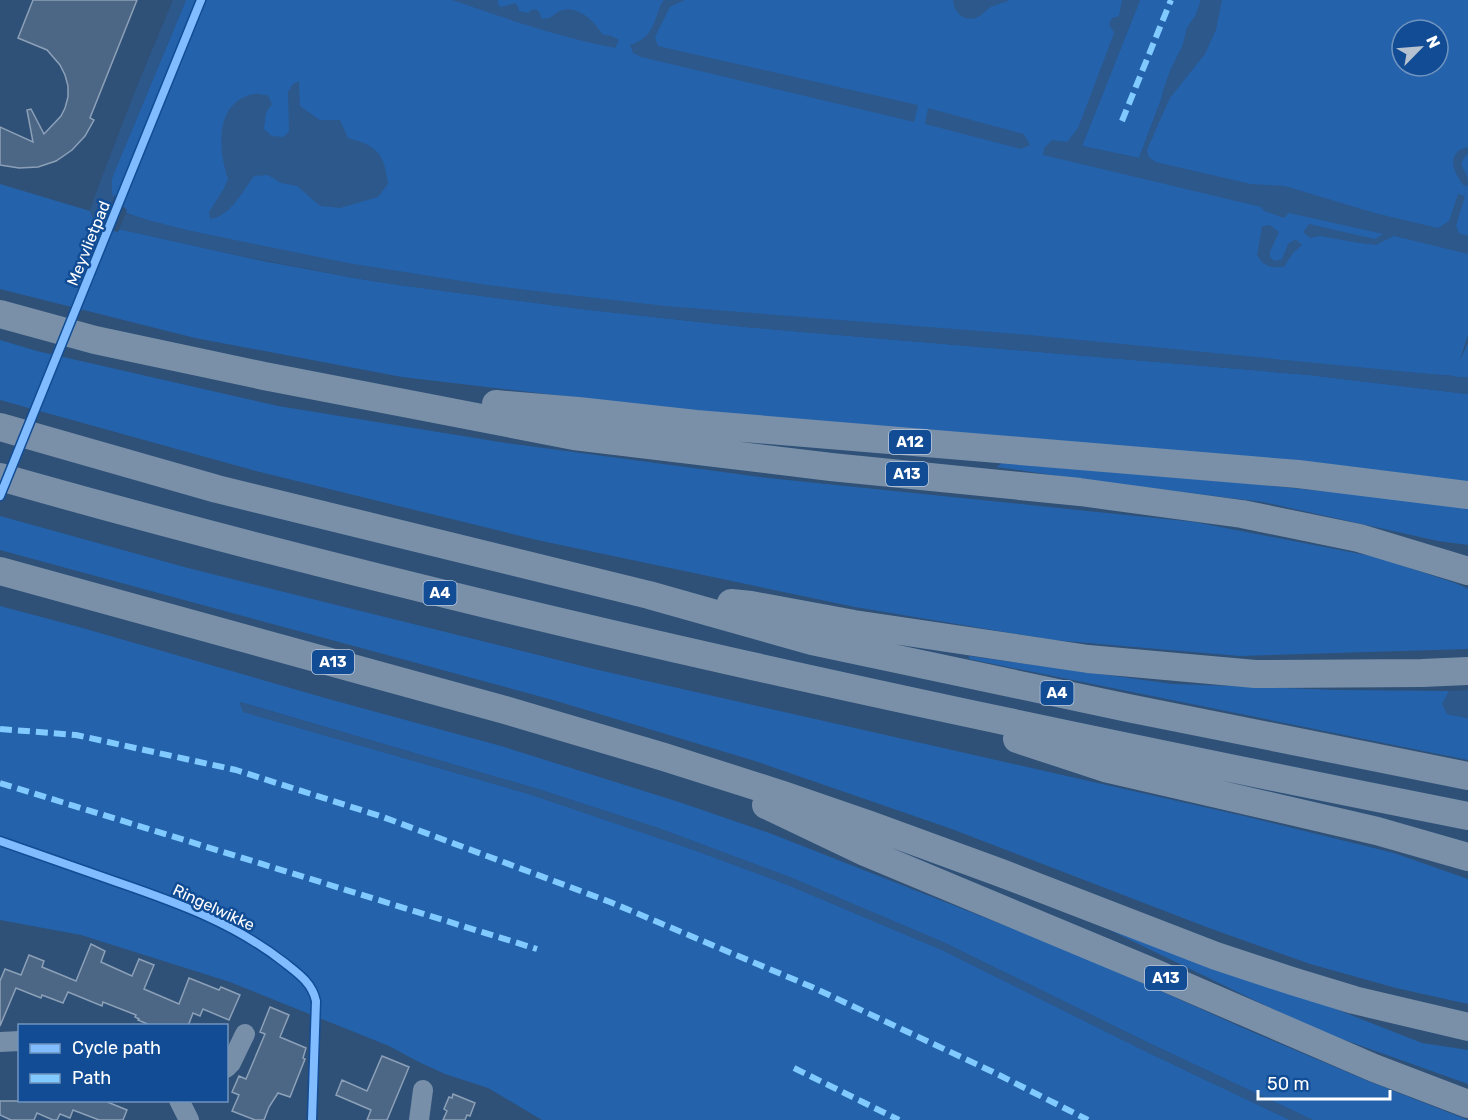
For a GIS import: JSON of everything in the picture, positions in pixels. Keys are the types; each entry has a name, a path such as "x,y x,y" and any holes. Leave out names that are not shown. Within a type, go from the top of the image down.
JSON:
{"highway":[{"name":"A13","path":"0,314 94,340 264,376 574,436 831,467 1080,492 1242,514 1359,538 1464,569"},
{"name":"A12","path":"351,393 1287,473 1468,495"},
{"name":"A4","path":"0,427 217,489 649,595 812,641 1128,708 1468,776"},
{"name":"A4","path":"0,477 126,513 412,586 884,696 1468,816"},
{"name":"A13","path":"0,571 505,710 664,757 891,832 1162,936 1292,981 1354,1000 1468,1027"},
{"path":"649,595 751,605 854,624 1088,659 1255,674 1468,671"},
{"name":"A4","path":"884,696 1105,768 1366,828 1468,857"},
{"name":"A13","path":"664,757 865,852 1374,1068 1468,1104"}],"street":[{"path":"228,1066 245,1034"},
{"path":"0,1042 18,1041"},
{"path":"419,1120 423,1090"},
{"path":"180,1102 189,1120"}],"shaded area":[{"path":"173,0 186,0 112,178 114,200 123,212 129,215 187,230 348,263 481,284 666,306 1030,335 1468,377 1468,394 1309,375 745,327 581,309 354,278 101,225 95,221 90,211 94,198"},
{"path":"186,0 1136,0 1076,152 1137,166 1207,0 1468,0 1468,335 1459,363 1468,342 1468,387 1455,376 995,341 375,276 145,228 148,220 119,208 115,203 112,178"},
{"path":"452,0 498,0 501,7 515,3 519,11 528,13 536,9 541,18 548,18 558,12 571,9 584,14 602,34 619,40 615,48 594,44 533,27"},
{"path":"664,0 685,0 670,7 655,37 658,46 918,105 914,122 641,57 633,53 630,45 648,34"},
{"path":"953,0 1010,0 991,7 980,16 970,19 958,13"},
{"path":"1122,0 1140,0 1082,146 1139,158 1171,69 1183,45 1187,28 1196,15 1201,0 1222,0 1216,30 1205,54 1170,98 1147,150 1149,157 1156,162 1251,184 1285,186 1375,213 1438,228 1449,221 1458,194 1465,196 1456,226 1459,233 1468,236 1468,254 1394,236 1376,245 1320,236 1310,238 1303,232 1309,224 1375,239 1383,234 1289,213 1284,218 1264,211 1261,207 1043,155 1044,148 1052,140 1067,142 1078,128 1114,33 1109,24 1112,18 1119,16"},
{"path":"1140,0 1201,0 1196,15 1187,28 1183,45 1171,69 1139,158 1082,146"},
{"path":"299,81 300,106 320,120 340,120 348,138 366,144 378,152 384,165 388,184 378,197 340,208 320,206 297,186 281,183 268,175 254,176 241,196 224,214 210,219 209,212 228,179 221,141 222,128 232,106 241,99 254,94 268,95 272,104 266,113 264,129 272,136 283,137 289,132 288,92 293,84"},
{"path":"928,108 1024,134 1030,145 1021,149 925,124"},
{"path":"1468,147 1468,154 1462,162 1468,186 1463,185 1456,173 1453,159 1458,151"},
{"path":"0,184 90,211 101,225 258,260 399,285 581,309 745,327 1309,375 1468,394 1468,482 658,407 402,377 195,338 0,289"},
{"path":"1270,225 1279,232 1270,252 1270,257 1274,261 1282,259 1288,244 1296,239 1302,245 1293,253 1284,267 1268,266 1257,255 1262,226"},
{"path":"0,340 37,351 278,406 506,443 768,478 1194,522 1376,557 1468,589 1468,649 1240,656 1053,640 855,607 537,540 256,471 0,400"},
{"path":"1002,463 1232,482 1468,506 1468,545 1438,541 1263,502 997,467"},
{"path":"0,516 188,568 594,669 1248,817 1394,853 1468,879 1468,1004 1396,988 1310,964 1209,928 949,828 755,761 553,700 0,550"},
{"path":"0,606 501,746 772,834 1026,934 1368,1081 1468,1120 1313,1120 945,943 792,878 658,828 541,790 240,702 244,712 529,794 694,850 788,885 942,950 1290,1120 542,1120 488,1088 445,1074 389,1046 230,982 81,935 0,920"},
{"path":"969,656 1173,684 1337,690 1449,691 1443,704 1447,714 1468,718 1468,760 969,659"},
{"path":"1468,690 1468,718 1447,714 1442,704 1449,691"},
{"path":"239,702 541,790 658,828 792,878 945,943 1313,1120 1290,1120 942,950 788,885 694,850 529,794 243,712"},
{"path":"1083,917 1305,997 1422,1043 1468,1050 1468,1084 1314,1029"}],"pier":[{"path":"115,194 116,199 127,210 118,232 101,228"}],"building":[{"path":"33,0 137,0 90,118 94,120 85,136 72,150 56,161 38,167 19,168 0,165 0,127 33,142 27,110 31,109 44,134 61,116 68,97 68,86 60,65 47,50 18,38"},
{"path":"91,944 105,951 101,962 132,976 139,959 154,965 144,989 179,1004 189,978 219,990 221,987 240,995 229,1020 203,1009 200,1016 193,1013 189,1024 147,1024 138,1020 136,1015 103,1002 102,1006 68,992 63,1003 42,995 41,998 16,988 0,1026 0,981 5,969 21,975 29,955 44,961 42,967 76,981"},
{"path":"270,1007 289,1015 280,1037 306,1048 303,1058 305,1059 290,1097 278,1093 264,1120 255,1120 232,1111 239,1095 232,1092 239,1076 246,1079 265,1034 260,1032"},
{"path":"382,1056 409,1067 387,1120 367,1120 371,1110 336,1095 342,1080 367,1091"},
{"path":"453,1094 475,1103 470,1116 467,1115 465,1120 443,1120 447,1111 444,1109 449,1097 452,1098"},
{"path":"0,1101 107,1102 127,1110 123,1120 99,1120 73,1110 70,1118 60,1114 57,1120 37,1113 34,1120 11,1120 0,1115"}],"marked path":[{"path":"1122,121 1171,0"},
{"path":"0,729 76,735 236,770 383,817 610,902 812,987 993,1072 1088,1120"},
{"path":"0,783 537,949"},
{"path":"794,1068 899,1120"}],"cycle path":[{"name":"Meyvlietpad","path":"0,496 201,0"},
{"name":"Ringelwikke","path":"0,841 205,915 246,936 300,975 308,984 316,1001 312,1120"}]}
